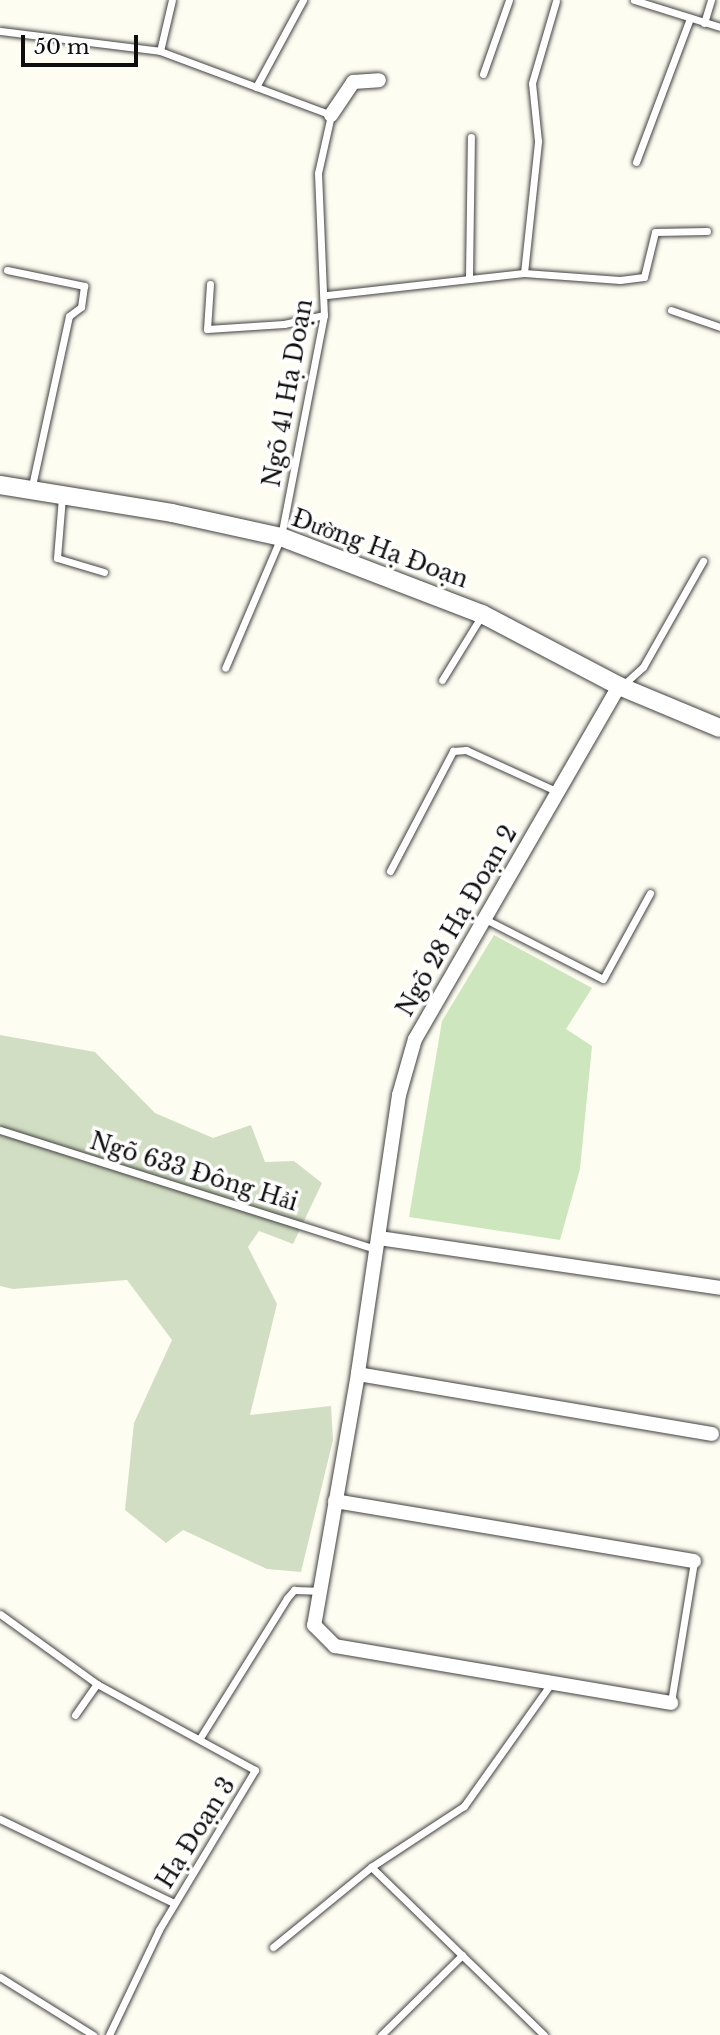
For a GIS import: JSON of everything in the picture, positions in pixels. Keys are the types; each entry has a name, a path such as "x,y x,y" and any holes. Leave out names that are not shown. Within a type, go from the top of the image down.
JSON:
{"street":[{"path":"331,115 353,82 379,80"},
{"name":"Đường Hạ Đoạn","path":"0,485 172,513 281,537 482,614 619,687 720,727"},
{"name":"Ngõ 28 Hạ Đoạn 2","path":"550,1685 335,1646 314,1625 317,1591 358,1374 399,1096 415,1039 619,687"},
{"path":"378,1244 720,1288"},
{"path":"358,1374 712,1434"},
{"path":"335,1501 694,1561"},
{"path":"550,1685 671,1703"}],"lane":[{"path":"160,51 172,0"},
{"path":"256,87 303,0"},
{"path":"483,74 509,0"},
{"path":"634,0 720,27"},
{"path":"704,23 711,0"},
{"path":"524,273 538,141 532,83 556,1"},
{"path":"636,162 690,18"},
{"path":"0,31 160,51 331,115"},
{"name":"Ngõ 41 Hạ Doạn","path":"225,668 281,537 324,314 327,295 318,173 331,115"},
{"path":"469,276 471,137"},
{"path":"327,295 419,287 469,276 524,273 620,280 644,277 655,232 706,231"},
{"path":"7,270 83,286 81,307 69,316 31,491"},
{"path":"210,284 207,329 284,324 324,314"},
{"path":"671,310 720,327"},
{"path":"62,497 57,558 104,572"},
{"path":"619,687 643,667 704,561"},
{"path":"442,680 482,614"},
{"path":"390,870 453,751 466,750 558,792"},
{"path":"485,919 603,979 650,894"},
{"name":"Ngõ 633 Đông Hải","path":"0,1130 378,1244"},
{"path":"671,1703 694,1561"},
{"path":"200,1738 287,1598 294,1590 317,1591"},
{"name":"Hạ Đoạn 3","path":"0,1614 97,1684 252,1766 255,1775 174,1903 109,2035"},
{"path":"75,1714 97,1684"},
{"path":"272,1947 372,1867 464,1806 550,1685"},
{"path":"0,1819 174,1903"},
{"path":"372,1867 544,2035"},
{"path":"381,2035 462,1955"},
{"path":"0,1977 93,2035"}],"green space":[{"path":"494,935 592,988 566,1029 592,1046 580,1169 560,1240 409,1217 442,1021"},
{"path":"0,1035 95,1052 155,1113 213,1138 251,1125 265,1162 294,1161 322,1183 293,1244 259,1231 248,1247 277,1304 250,1415 331,1406 333,1440 301,1572 267,1569 183,1530 166,1543 125,1510 134,1423 172,1340 127,1280 13,1289 0,1286"}]}
